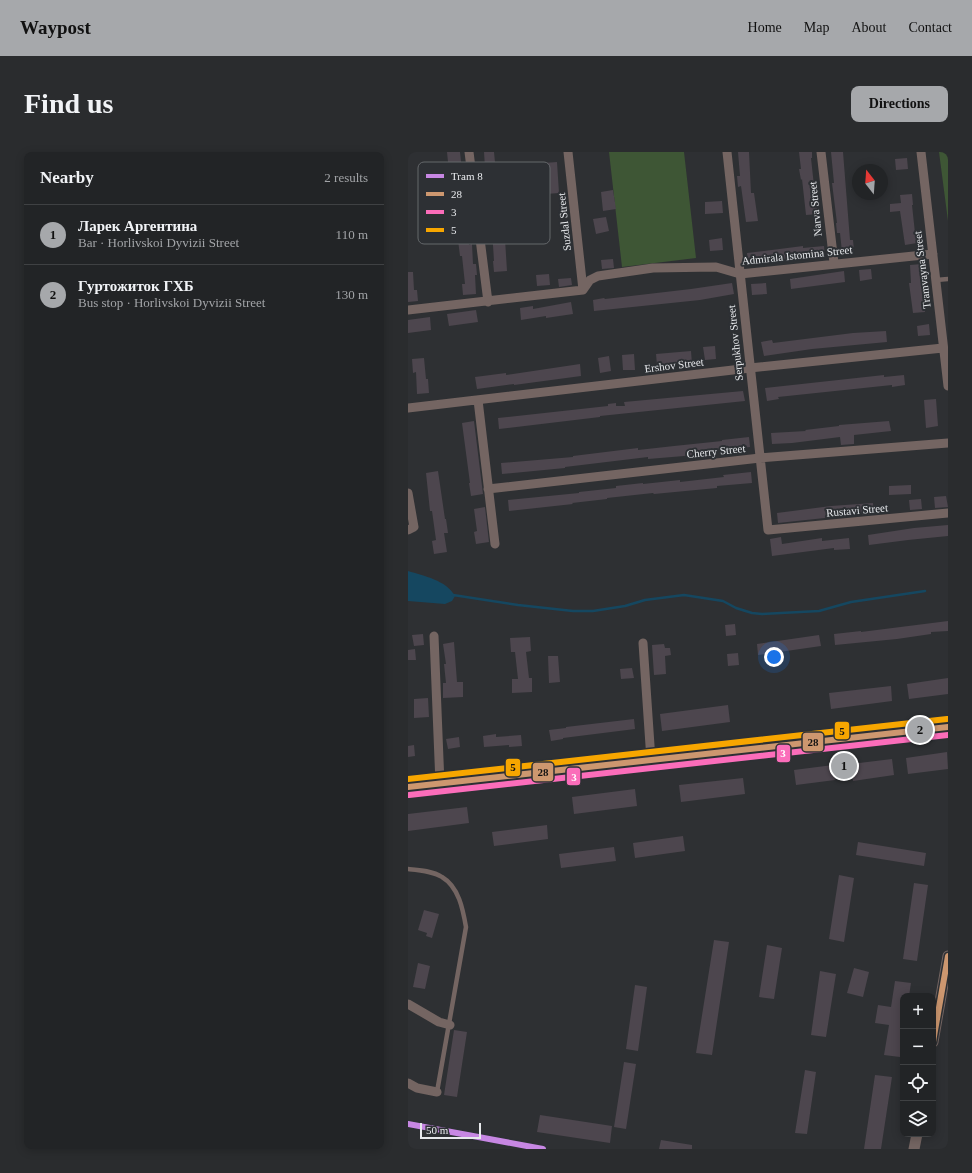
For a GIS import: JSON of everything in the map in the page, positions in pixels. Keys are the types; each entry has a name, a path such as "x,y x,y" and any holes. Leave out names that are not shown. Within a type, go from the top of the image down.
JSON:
{"main road":[{"path":"408,787 948,727"}],"street":[{"path":"469,152 470,162"},
{"name":"Suzdal Street","path":"568,152 583,290"},
{"name":"Serpukhov Street","path":"726,152 768,530"},
{"name":"Narva Street","path":"821,152 834,263"},
{"name":"Tramvayna Street","path":"921,152 948,386"},
{"path":"481,244 488,302"},
{"name":"Admirala Istomina Street","path":"583,290 590,280 598,276 653,268 716,267 740,274 834,263 933,254"},
{"path":"408,310 583,290"},
{"name":"Ershov Street","path":"408,408 750,368 943,348"},
{"path":"478,400 495,544"},
{"name":"Cherry Street","path":"488,489 760,458 948,443"},
{"path":"408,493 411,528"},
{"name":"Rustavi Street","path":"768,530 948,513"},
{"path":"434,636 440,784"},
{"path":"643,643 651,760"},
{"path":"935,1029 948,956"},
{"path":"408,1004 439,1022 450,1024"},
{"path":"408,1084 417,1088 437,1092"},
{"path":"914,1149 916,1137"}],"lane":[{"path":"936,280 948,279"},
{"path":"408,869 421,870 442,877 451,885 462,906 466,927 437,1092"}],"green space":[{"path":"609,152 684,152 696,258 622,267"},
{"path":"939,152 948,152 948,221"}],"water":[{"path":"408,571 434,579 446,586 455,596 452,601 445,604 408,601"}],"building":[{"path":"447,152 460,152 461,162 448,162"},
{"path":"484,152 494,152 495,162 485,162"},
{"path":"738,152 749,152 751,193 754,193 758,221 746,222 741,186 738,187 737,176 740,176"},
{"path":"799,152 812,152 811,158 818,214 806,215 802,179 801,180 799,169 801,169"},
{"path":"831,152 843,152 850,240 853,240 854,250 842,252 840,233 837,233 832,183 834,183"},
{"path":"907,158 908,169 896,170 895,159"},
{"path":"557,162 559,193 550,194 550,163"},
{"path":"613,190 616,209 603,211 601,192"},
{"path":"912,194 917,243 905,245 900,211 890,212 890,204 901,203 900,195"},
{"path":"722,201 723,213 705,214 705,202"},
{"path":"606,217 609,231 596,234 593,219"},
{"path":"722,238 723,250 710,251 709,240"},
{"path":"458,244 472,244 473,264 476,264 477,275 475,275 476,294 463,295 462,284 465,284 462,256 460,256"},
{"path":"493,244 505,244 507,271 494,272"},
{"path":"803,246 803,248 824,246 825,257 813,258 813,256 748,263 747,253"},
{"path":"613,259 614,268 602,269 601,260"},
{"path":"922,264 923,275 921,275 925,312 913,313 909,283 911,283 910,265"},
{"path":"871,269 872,279 860,281 859,270"},
{"path":"844,271 845,282 791,289 790,279"},
{"path":"408,272 413,272 414,290 417,290 418,301 408,302"},
{"path":"549,274 550,285 537,286 536,275"},
{"path":"571,278 572,285 559,287 558,279"},
{"path":"732,283 734,294 700,300 594,311 593,300"},
{"path":"766,283 767,294 752,295 751,284"},
{"path":"571,302 573,314 521,320 520,308 533,306 533,309"},
{"path":"476,310 478,322 449,326 447,314"},
{"path":"430,317 431,330 408,333 408,320"},
{"path":"929,324 930,335 918,336 917,326"},
{"path":"886,331 887,342 812,349 764,356 761,342 772,340 773,343 853,333"},
{"path":"715,346 716,359 705,360 703,347"},
{"path":"691,351 692,364 681,364 681,362 657,365 656,354"},
{"path":"634,354 635,370 623,370 622,355"},
{"path":"609,356 611,371 600,373 598,358"},
{"path":"424,358 429,393 417,394 416,372 413,373 412,359"},
{"path":"580,364 581,376 477,389 475,377 506,373 506,375"},
{"path":"884,375 884,377 904,375 905,385 892,387 892,385 778,397 779,399 767,401 765,388"},
{"path":"743,391 745,401 600,416 499,429 498,418 608,406 608,404 616,403 616,406 625,406 624,402"},
{"path":"936,399 938,426 926,428 924,400"},
{"path":"474,421 483,494 471,496 462,423"},
{"path":"889,421 891,431 854,435 854,444 841,445 840,437 772,444 771,433 806,431 805,430 839,425"},
{"path":"749,437 750,447 711,451 712,453 648,459 648,457 565,468 502,474 501,463 573,457 638,448 638,450"},
{"path":"438,471 448,533 444,533 447,552 434,554 432,541 436,540 432,511 430,511 426,473"},
{"path":"751,472 752,483 717,486 717,488 607,498 572,503 573,504 509,511 508,500 579,493 616,488 616,486 643,483 680,480 680,482 724,477 723,475"},
{"path":"911,485 911,494 889,495 889,486"},
{"path":"946,496 948,507 935,508 934,497"},
{"path":"921,499 922,509 910,510 909,500"},
{"path":"873,503 874,514 778,523 777,513 831,506"},
{"path":"485,507 489,542 476,544 474,532 477,531 474,509"},
{"path":"948,525 948,536 869,545 868,535 914,528"},
{"path":"781,537 782,544 822,538 822,541 849,538 850,549 834,550 834,548 772,556 770,539"},
{"path":"948,621 948,631 931,632 931,634 897,639 835,645 834,634"},
{"path":"735,624 736,635 726,636 725,625"},
{"path":"423,634 424,645 414,646 412,635"},
{"path":"819,635 821,646 758,655 757,644"},
{"path":"530,637 531,651 526,652 529,678 532,678 532,692 512,693 512,679 518,679 515,652 511,652 510,638"},
{"path":"454,642 457,682 463,682 463,697 443,698 443,683 446,683 444,664 446,664 443,644"},
{"path":"664,644 665,648 670,648 671,655 665,656 666,674 654,675 652,645"},
{"path":"415,649 416,660 408,660 408,650"},
{"path":"738,653 739,665 728,666 727,654"},
{"path":"548,656 558,656 560,682 549,683"},
{"path":"632,668 634,678 621,679 620,669"},
{"path":"948,678 948,694 909,699 907,684"},
{"path":"891,686 892,701 831,709 829,693"},
{"path":"428,698 429,717 414,718 414,699"},
{"path":"728,705 730,722 662,731 660,714"},
{"path":"634,719 635,729 563,738 551,741 549,730"},
{"path":"496,734 496,737 521,735 522,746 509,747 509,745 484,747 483,736"},
{"path":"459,737 460,747 448,749 446,739"},
{"path":"414,745 415,756 408,757 408,746"},
{"path":"947,752 948,769 908,774 906,758"},
{"path":"892,759 894,775 853,781 851,764"},
{"path":"833,765 835,780 796,785 794,770"},
{"path":"743,778 745,794 681,802 679,785"},
{"path":"635,789 637,806 574,814 572,797"},
{"path":"467,807 469,823 408,831 408,814"},
{"path":"547,825 548,839 494,846 492,832"},
{"path":"683,836 685,851 635,858 633,843"},
{"path":"858,842 926,853 924,866 856,855"},
{"path":"614,847 616,861 561,868 559,854"},
{"path":"839,875 854,878 844,942 829,939"},
{"path":"914,883 928,885 917,961 903,959"},
{"path":"424,910 439,914 432,938 426,936 427,933 418,930"},
{"path":"714,940 729,942 712,1055 696,1053"},
{"path":"767,945 782,948 774,999 759,997"},
{"path":"418,963 430,966 425,989 413,987"},
{"path":"854,968 869,972 863,997 847,993"},
{"path":"820,971 836,974 826,1037 811,1035"},
{"path":"895,981 911,983 909,993 900,993 900,1057 884,1055 889,1025 875,1023 878,1005 891,1007"},
{"path":"635,985 647,987 638,1051 626,1049"},
{"path":"454,1030 467,1032 457,1097 444,1095"},
{"path":"624,1062 636,1064 626,1129 614,1127"},
{"path":"805,1070 816,1072 807,1134 795,1133"},
{"path":"875,1075 892,1077 881,1149 864,1149"},
{"path":"540,1115 612,1126 610,1143 537,1132"},
{"path":"661,1140 692,1145 692,1149 659,1149"}],"waterway":[{"path":"453,595 518,605 573,611 593,611 625,606 645,600 684,595 723,601 736,608 752,613 762,614 819,611 851,602 925,591"}],"tram line":[{"name":"8","path":"408,1124 543,1149"}],"transit line":[{"name":"5","path":"408,779 947,719"},
{"name":"28","path":"408,787 948,727"},
{"name":"3","path":"409,795 948,735"},
{"name":"28","path":"935,1029 948,956"}],"place":[{"name":"Гуртожиток ГХБ","path":"920,730"},
{"name":"Ларек Аргентина","path":"844,766"}]}
